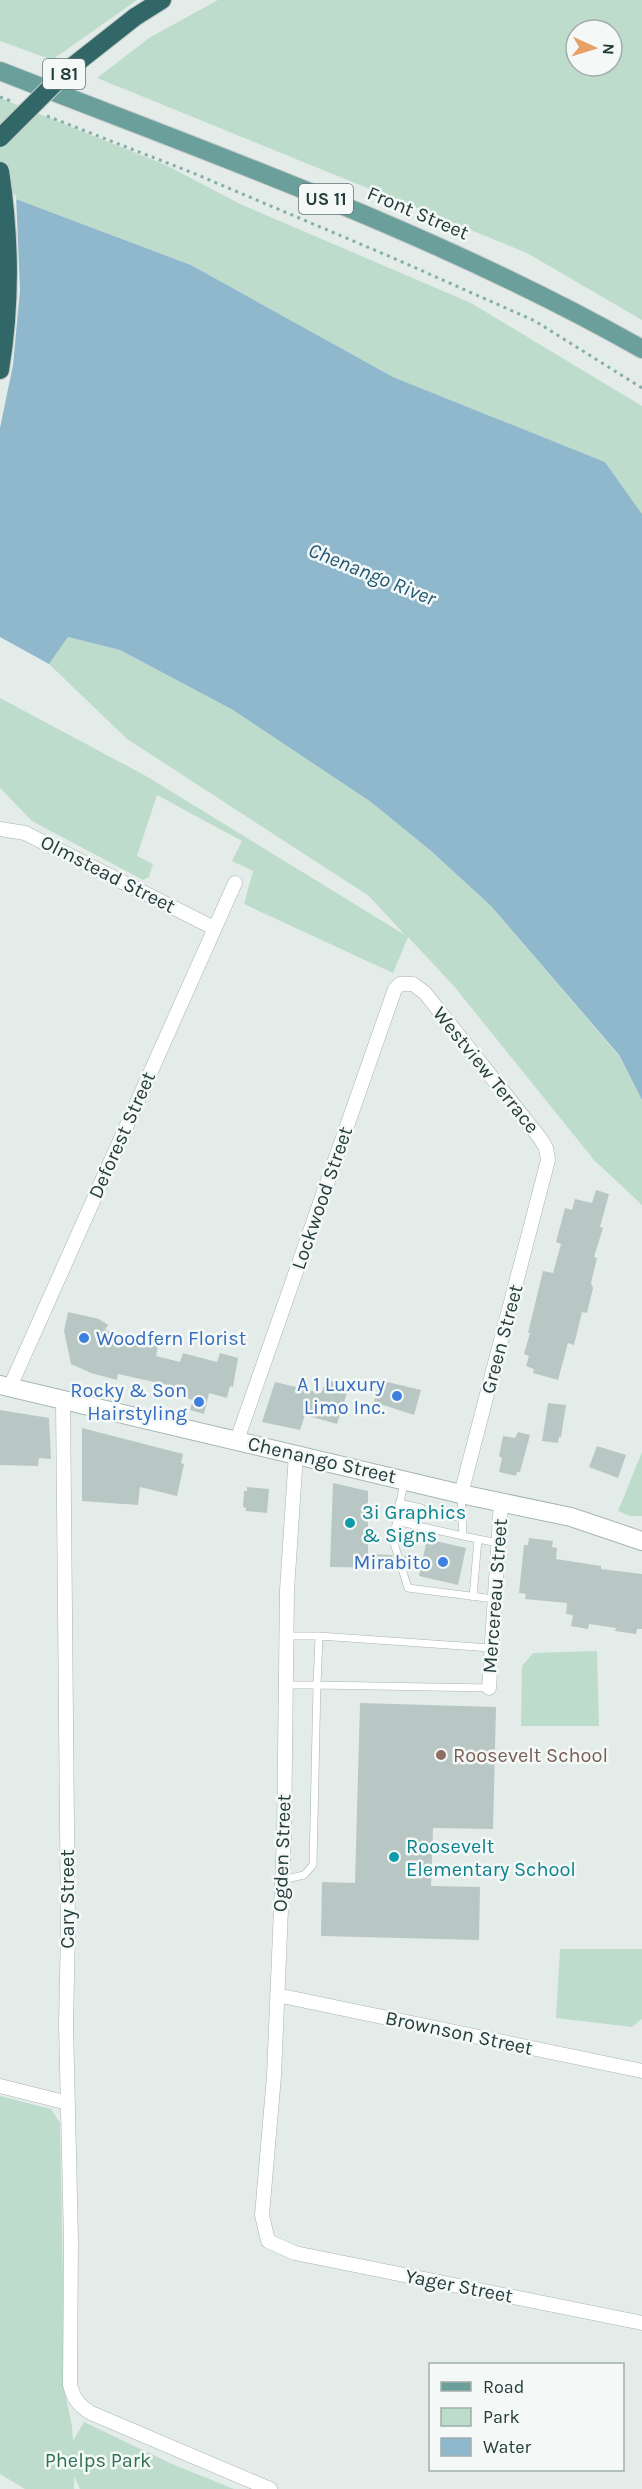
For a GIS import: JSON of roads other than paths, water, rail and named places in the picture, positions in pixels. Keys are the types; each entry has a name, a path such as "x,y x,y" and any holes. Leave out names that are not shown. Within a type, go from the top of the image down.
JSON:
{"highway":[{"name":"I 81","path":"0,138 69,69 162,0"},
{"path":"0,171 8,268 6,321 0,370"}],"main road":[{"name":"Front Street","path":"0,71 418,237 555,302 642,349"}],"street":[{"name":"Olmstead Street","path":"0,830 26,833 214,928"},
{"name":"Deforest Street","path":"5,1386 235,883"},
{"name":"Lockwood Street","path":"237,1440 395,989 400,984 413,984 425,993"},
{"name":"Westview Terrace","path":"425,993 540,1138 546,1148 548,1160 544,1183"},
{"name":"Green Street","path":"461,1494 544,1183"},
{"name":"Chenango Street","path":"5,1386 461,1494 571,1517 642,1541"},
{"name":"Cary Street","path":"63,1400 71,2241 70,2385 79,2406 90,2413 270,2489"},
{"name":"Ogden Street","path":"276,2246 268,2241 262,2215 274,2076 282,1880 286,1636 296,1455"},
{"name":"Mercereau Street","path":"489,1689 501,1503"},
{"name":"Brownson Street","path":"277,1995 642,2071"},
{"path":"0,2086 68,2103"},
{"name":"Yager Street","path":"276,2246 295,2253 642,2323"}],"lane":[{"path":"405,1480 393,1540 408,1588 494,1599"},
{"path":"461,1494 463,1536"},
{"path":"399,1503 421,1508"},
{"path":"441,1513 462,1518"},
{"path":"396,1521 498,1543"},
{"path":"473,1597 478,1539"},
{"path":"286,1636 320,1636 491,1648"},
{"path":"282,1880 304,1875 313,1865 320,1636"},
{"path":"286,1684 489,1689"}],"water":[{"name":"Chenango River","path":"0,193 191,265 393,377 605,462 642,514 642,1100 619,1055 491,906 431,851 371,802 233,710 120,650 68,637 49,664 0,637"}],"place":[{"name":"Woodfern Florist","path":"84,1338"},
{"name":"A 1 Luxury Limo Inc.","path":"397,1396"},
{"name":"Rocky & Son Hairstyling","path":"199,1402"},
{"name":"3i Graphics & Signs","path":"350,1523"},
{"name":"Mirabito","path":"443,1562"},
{"name":"Roosevelt School","path":"441,1755"},
{"name":"Roosevelt Elementary School","path":"394,1857"}],"park label":[{"name":"Phelps Park","path":"98,2460"}]}
